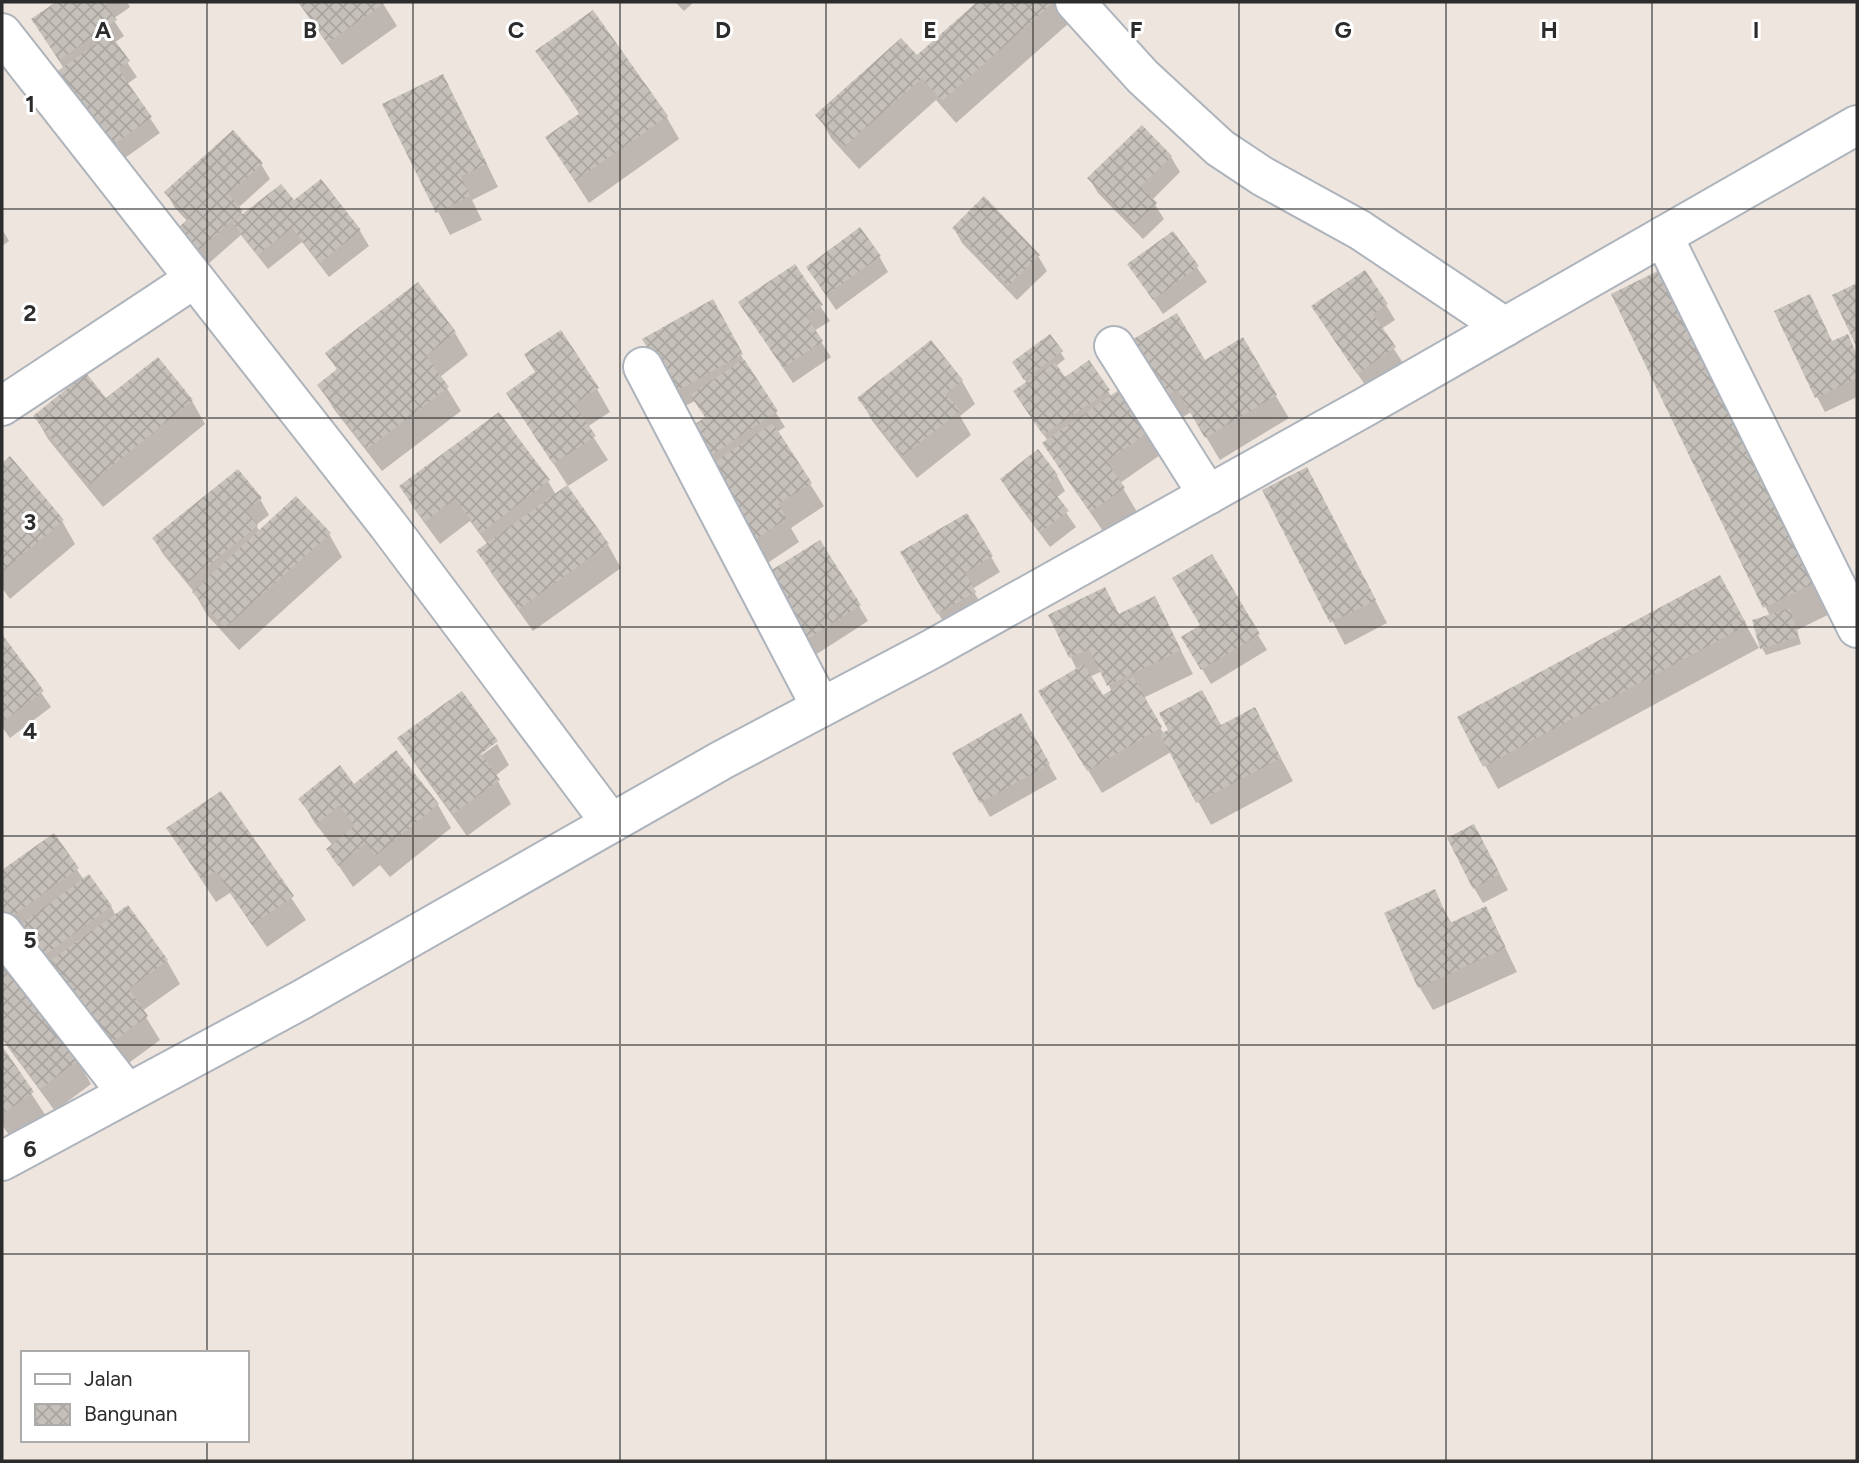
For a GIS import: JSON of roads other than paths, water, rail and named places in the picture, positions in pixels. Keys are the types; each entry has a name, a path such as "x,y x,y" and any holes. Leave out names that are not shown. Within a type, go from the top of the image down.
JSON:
{"street":[{"path":"1075,2 1143,77 1220,148 1262,176 1360,230 1505,327"},
{"path":"2,33 388,525 611,823"},
{"path":"2,1161 301,1000 611,823 1208,495 1857,125"},
{"path":"1663,236 1857,628"},
{"path":"2,406 194,279"},
{"path":"1114,346 1208,495"},
{"path":"643,367 821,707"},
{"path":"2,932 127,1093"}]}
